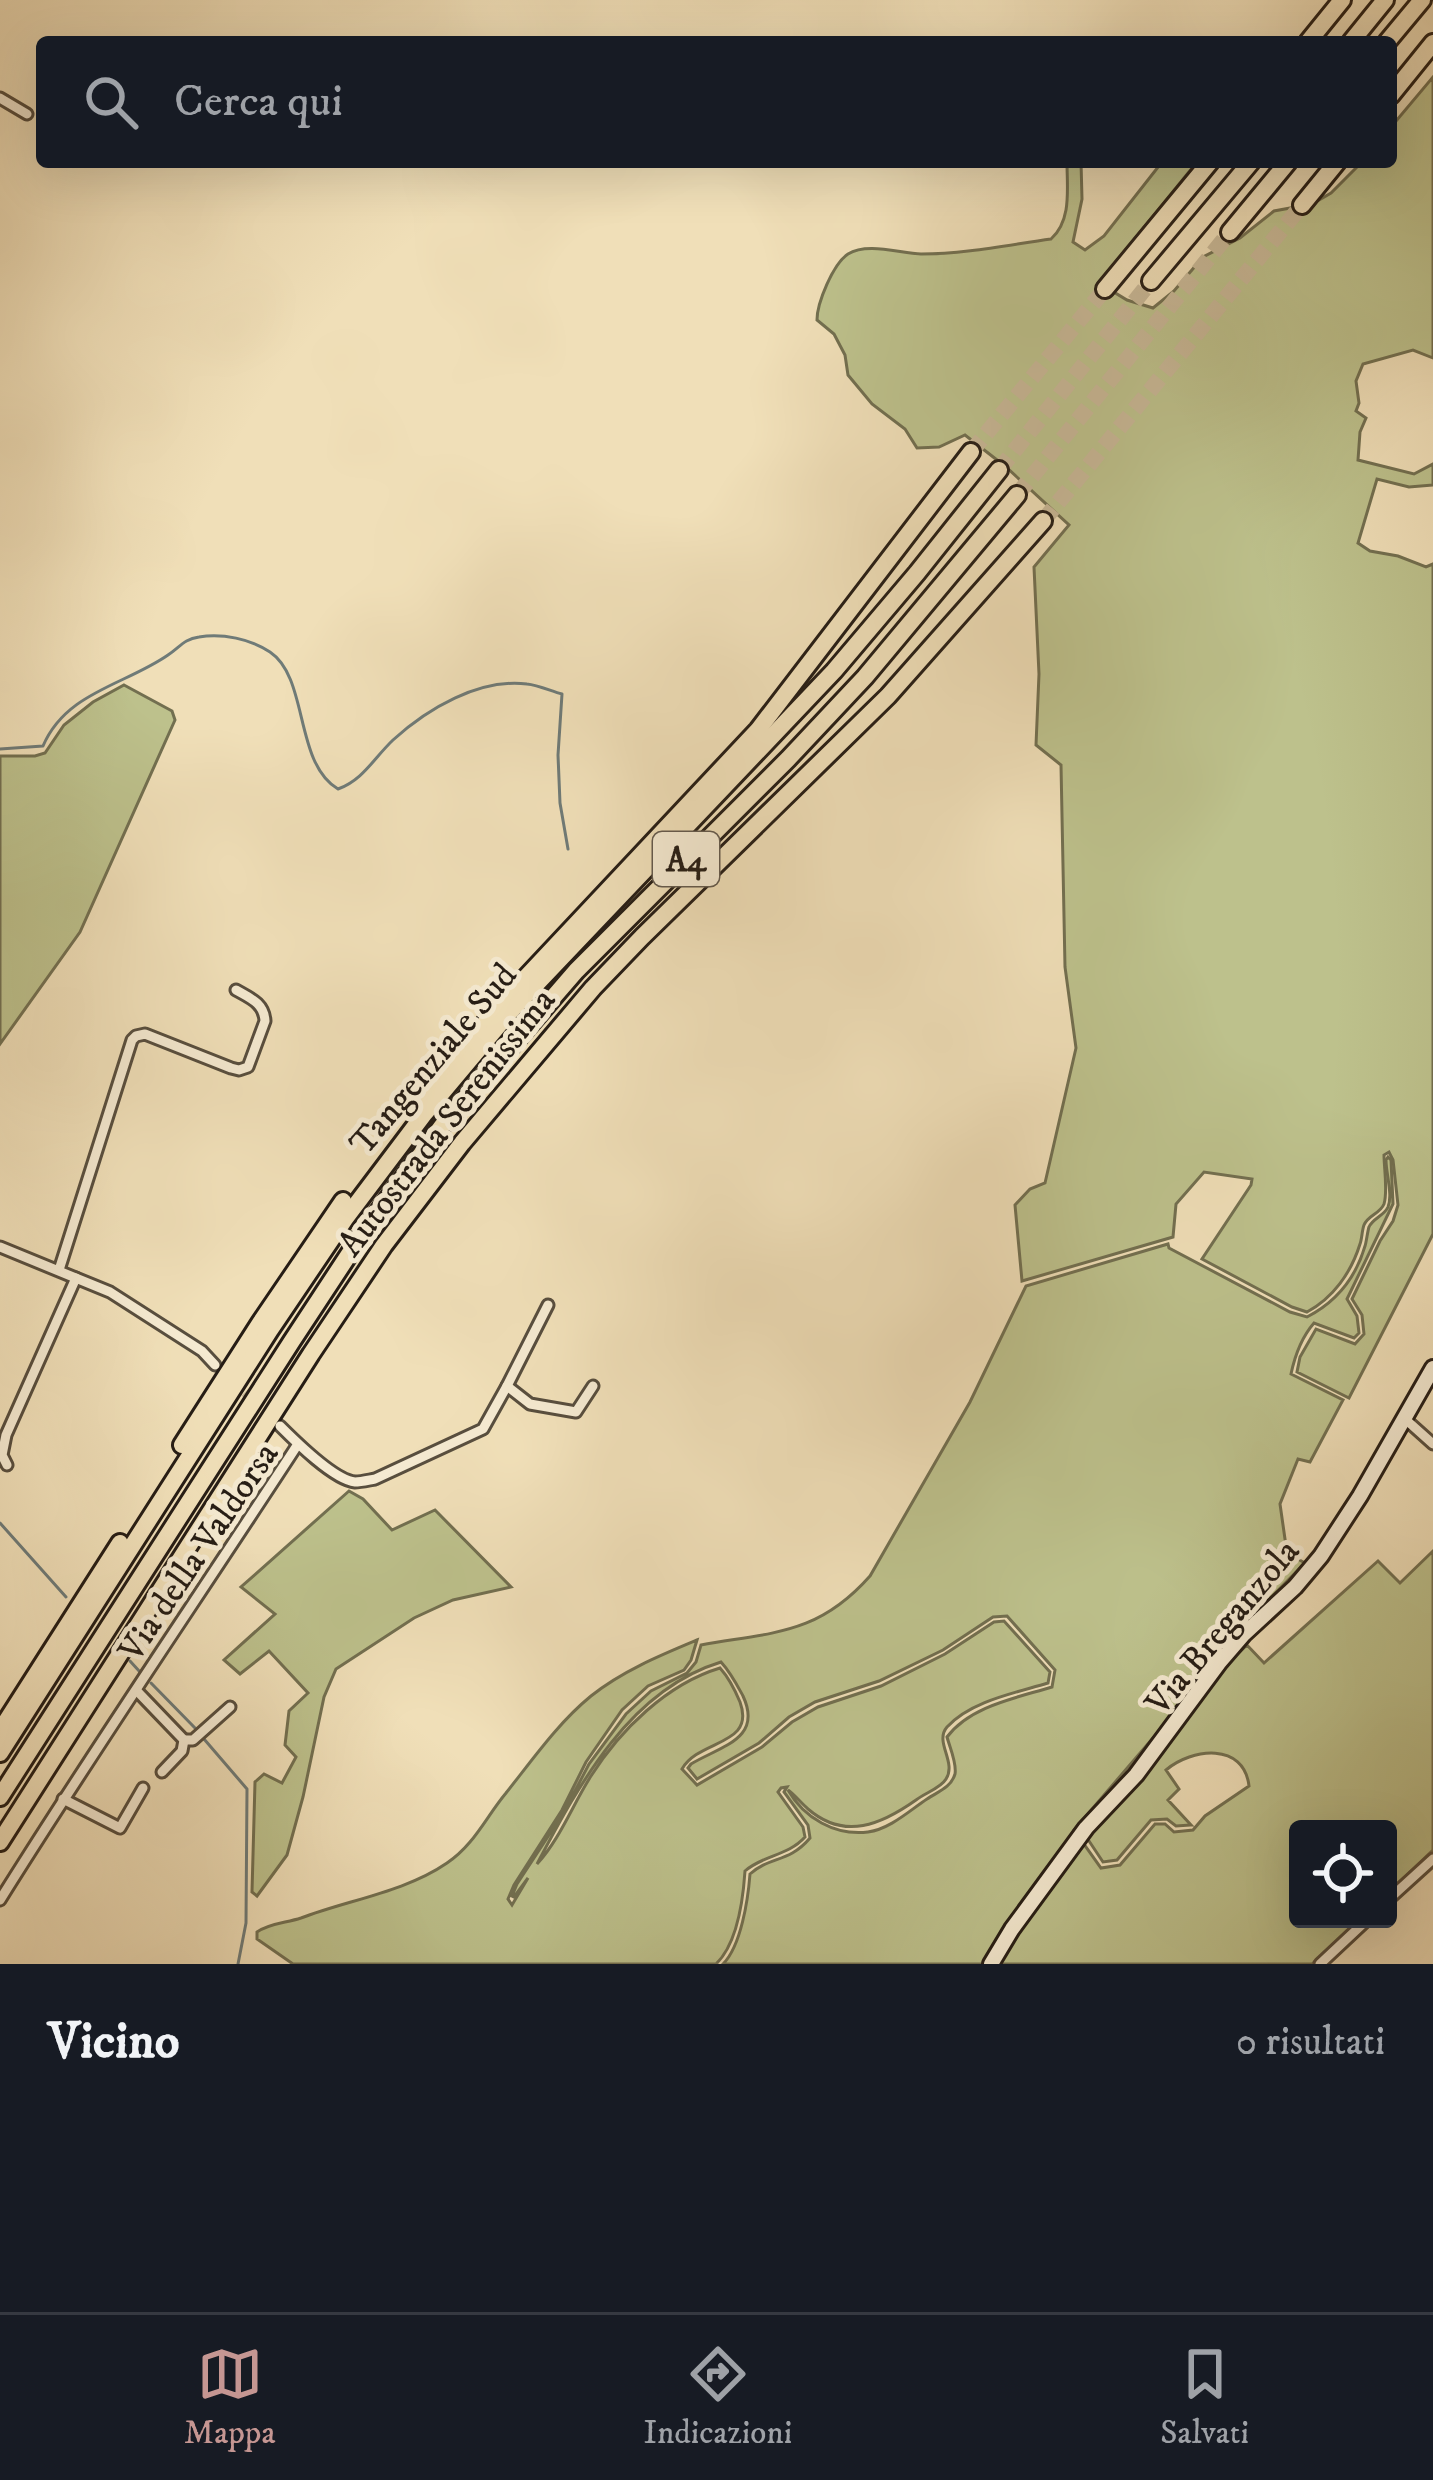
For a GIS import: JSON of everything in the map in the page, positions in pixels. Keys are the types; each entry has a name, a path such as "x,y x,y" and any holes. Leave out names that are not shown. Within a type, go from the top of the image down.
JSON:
{"highway":[{"path":"1313,36 1342,0"},
{"path":"1356,36 1384,0"},
{"path":"1392,36 1422,0"},
{"path":"1397,88 1433,43"},
{"path":"1105,290 1205,168"},
{"path":"1151,281 1247,168"},
{"path":"1230,232 1283,168"},
{"path":"1302,205 1331,168"},
{"name":"Tangenziale Sud","path":"0,1731 260,1323 403,1123 501,1004 758,730 971,452"},
{"name":"Tangenziale Sud","path":"0,1753 282,1311 425,1113 509,1012 834,670 999,470"},
{"name":"Autostrada Serenissima","path":"0,1797 365,1230 442,1126 576,971 865,676 1017,495"},
{"name":"Autostrada Serenissima","path":"0,1842 311,1354 384,1245 462,1143 593,988 888,696 1042,520"}],"street":[{"path":"0,98 27,114"},
{"path":"59,1270 132,1040 145,1034 231,1069 248,1067 264,1014 259,1004 236,991"},
{"path":"0,1246 110,1292 152,1316 215,1365"},
{"path":"7,1466 2,1455 6,1435 76,1278"},
{"name":"Via della Valdorsa","path":"0,1900 93,1751 298,1444 344,1479 358,1483 483,1429 548,1306"},
{"name":"Via Breganzola","path":"991,1964 1086,1828 1136,1775 1244,1634 1321,1556 1433,1369"},
{"path":"507,1386 530,1404 576,1412 593,1386"},
{"path":"1404,1418 1433,1444"},
{"path":"280,1426 298,1444"},
{"path":"137,1691 184,1740 193,1740 230,1707"},
{"path":"162,1772 182,1751 184,1740"},
{"path":"63,1799 120,1828 143,1788"},
{"path":"1397,1892 1433,1859"},
{"path":"1320,1964 1358,1928"}],"green space":[{"path":"1433,77 1433,358 1413,350 1363,364 1356,381 1356,411 1366,418 1358,460 1414,474 1433,464 1433,485 1409,487 1377,479 1358,543 1426,567 1433,564 1433,1234 1349,1398 1297,1372 1316,1329 1355,1344 1364,1334 1362,1315 1352,1299 1398,1205 1389,1152 1384,1155 1384,1204 1366,1222 1340,1284 1307,1312 1202,1259 1252,1179 1204,1172 1176,1204 1173,1237 1022,1281 1015,1205 1030,1189 1045,1183 1076,1048 1065,967 1061,765 1036,745 1039,674 1034,567 1069,525 965,435 939,447 917,448 905,429 872,404 848,375 845,355 834,334 817,320 832,275 848,254 874,248 937,254 1051,239 1065,213 1067,168 1081,168 1082,199 1073,242 1085,250 1104,236 1157,168 1192,168 1099,283 1127,300 1153,308 1203,257 1240,238 1274,211 1312,204 1356,168 1397,168 1397,120"},
{"path":"124,685 172,711 175,720 80,932 0,1044 0,756 45,753 64,725"},
{"path":"1388,1157 1393,1204 1347,1299 1357,1316 1359,1333 1354,1338 1314,1323 1299,1347 1291,1374 1343,1400 1310,1462 1298,1459 1280,1504 1287,1553 1305,1563 1214,1655 1177,1710 1074,1830 1101,1868 1120,1865 1155,1824 1165,1824 1174,1832 1193,1830 1249,1786 1238,1762 1215,1753 1202,1754 1166,1770 1179,1789 1168,1800 1191,1825 1151,1820 1117,1860 1103,1862 1087,1838 1143,1777 1229,1662 1247,1645 1264,1663 1378,1561 1400,1583 1433,1551 1433,1850 1397,1884 1397,1820 1289,1820 1289,1928 1351,1928 1312,1964 723,1964 739,1934 750,1874 795,1852 810,1838 808,1825 784,1792 787,1787 778,1792 805,1837 745,1871 734,1934 716,1964 293,1964 257,1939 257,1932 267,1927 395,1888 447,1863 579,1707 629,1671 697,1640 684,1670 648,1686 622,1710 514,1885 508,1899 512,1905 528,1878 514,1897 517,1884 564,1812 589,1764 626,1714 651,1691 687,1673 701,1645 772,1633 813,1620 832,1610 870,1576 970,1402 1026,1286 1168,1244 1307,1317 1344,1288 1361,1257 1369,1227 1388,1207","holes":["1007,1616 1055,1670 1052,1687 995,1705 957,1726 947,1737 955,1770 947,1786 892,1823 856,1832 822,1823 788,1790 822,1819 849,1827 877,1822 946,1779 944,1733 957,1718 994,1699 1048,1683 1050,1672 1004,1621 994,1622 945,1654 881,1686 818,1707 697,1785 682,1769 700,1752 733,1735 743,1716 736,1693 720,1668 664,1697 616,1742 537,1864 589,1773 633,1717 688,1675 721,1662 743,1696 748,1722 736,1739 691,1764 688,1768 697,1779 759,1743 815,1702 879,1681 943,1650 993,1617"]},
{"path":"349,1491 392,1530 435,1510 511,1587 453,1600 414,1618 336,1669 324,1697 287,1855 257,1896 252,1892 255,1782 264,1774 282,1783 296,1757 285,1745 289,1711 308,1693 269,1651 240,1674 224,1660 275,1614 241,1587"}],"waterway":[{"path":"0,749 43,746 53,728 81,701 199,637 245,640 282,664 314,760 338,789 438,707 491,686 531,685 562,694 558,755 568,849"},
{"path":"0,1523 66,1597"},
{"path":"130,1661 140,1672"},
{"path":"151,1683 195,1728"},
{"path":"204,1739 247,1789 246,1923 238,1964"}],"tunnel":[{"path":"1043,521 1302,205"},
{"path":"1017,495 1230,232"},
{"path":"999,470 1151,281"},
{"path":"971,452 1105,289"},
{"path":"215,1365 272,1418"}]}
